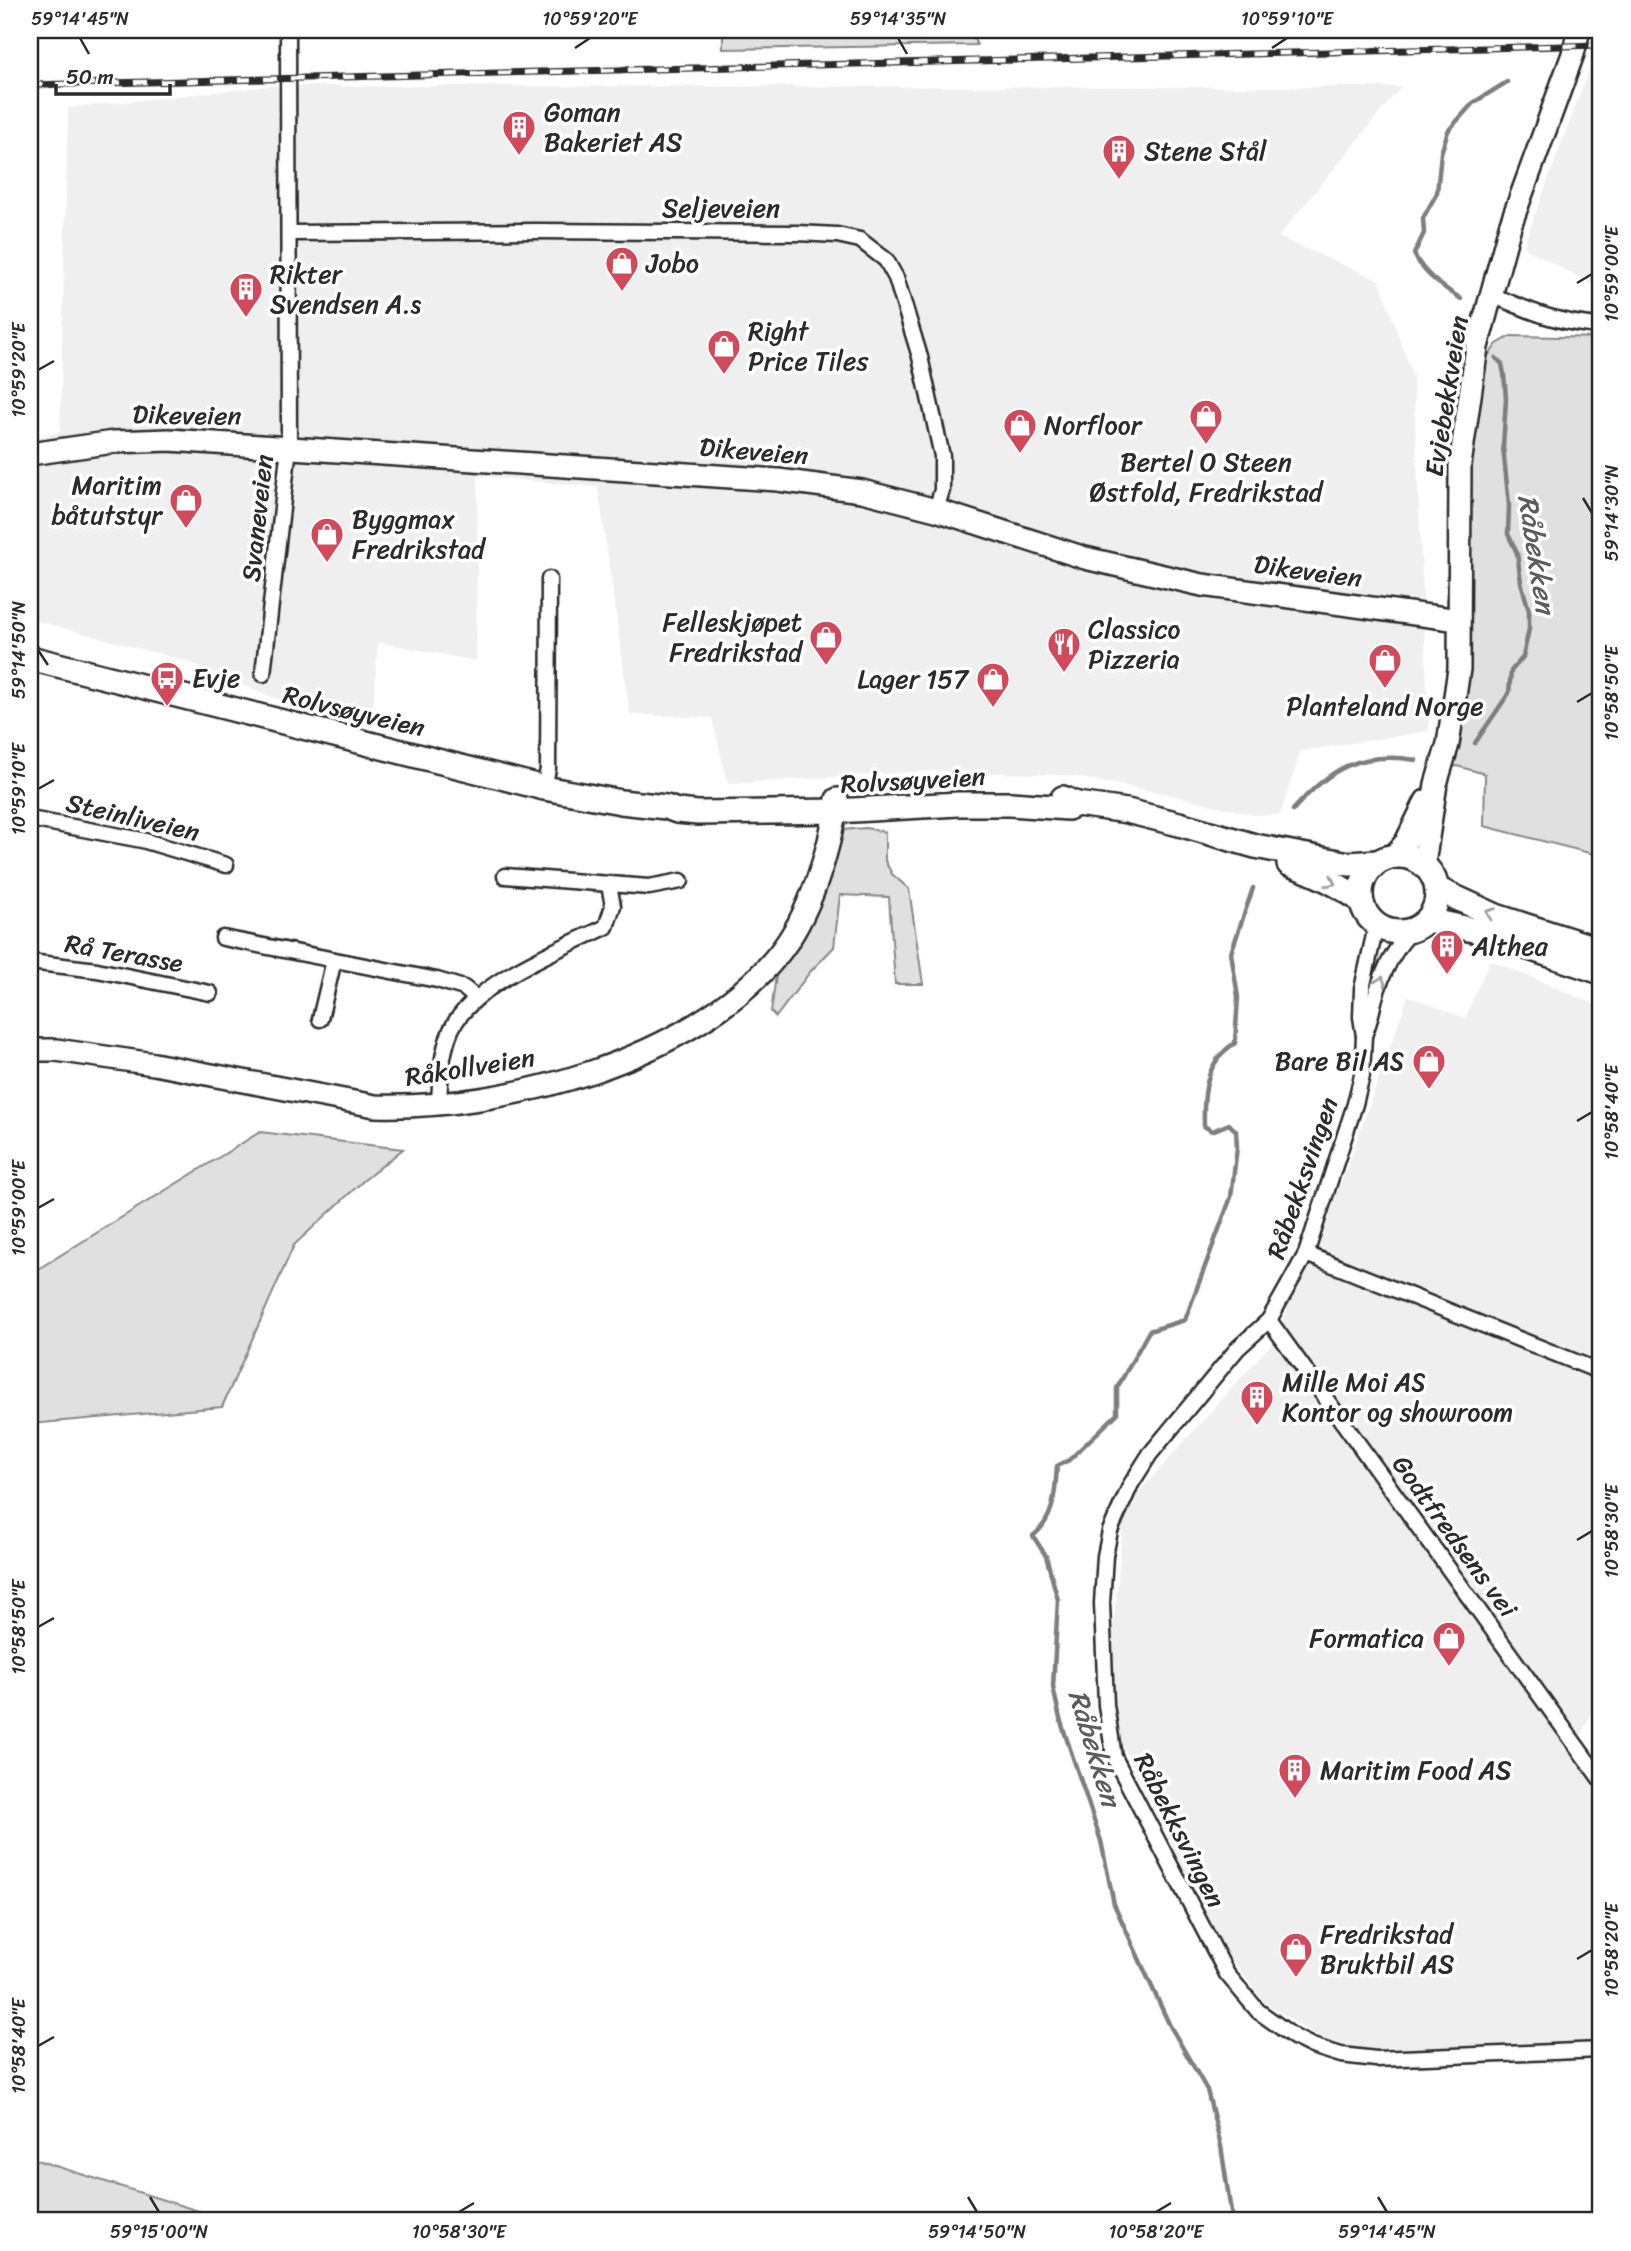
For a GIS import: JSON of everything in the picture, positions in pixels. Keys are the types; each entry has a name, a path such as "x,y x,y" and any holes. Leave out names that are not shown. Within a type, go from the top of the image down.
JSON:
{"main road":[{"name":"Rolvsøyveien","path":"30,658 544,788 621,802 666,807 680,803 827,806 957,795 1068,798 1077,804 1126,811 1255,846 1349,864 1386,859"},
{"name":"Rolvsøyveien","path":"1255,846 1349,891 1361,901"},
{"path":"1419,926 1436,905 1437,888 1433,875 1423,864 1410,857 1386,859 1366,873 1361,887 1361,901 1366,915 1376,926 1392,933 1419,926 1478,931 1601,972"},
{"path":"1437,888 1496,916 1601,950"}],"street":[{"name":"Svaneveien","path":"263,674 289,447 288,30"},
{"name":"Evjebekkveien","path":"1386,859 1406,842 1436,784 1448,744 1459,669 1460,465 1477,347 1510,226 1573,54 1579,30"},
{"name":"Seljeveien","path":"290,233 798,233 836,235 860,240 886,260 896,278 920,357 942,456 942,490 936,510"},
{"path":"1492,295 1543,316 1569,323 1601,326"},
{"name":"Dikeveien","path":"30,454 114,442 169,440 778,480 862,491 936,510 1085,558 1202,585 1459,620"},
{"path":"544,788 548,769 549,579"},
{"name":"Evjebekkveien","path":"1423,864 1435,806 1436,784"},
{"name":"Råkollveien","path":"30,1050 57,1050 154,1064 375,1106 439,1104 527,1089 593,1071 661,1043 706,1018 750,985 778,955 811,899 823,857 827,806"},
{"name":"Steinliveien","path":"30,819 142,840 226,865"},
{"path":"505,876 584,880 609,886 649,887 681,881"},
{"path":"439,1104 441,1062 452,1028 476,998 517,971 606,927 613,906 609,886"},
{"name":"Råbekksvingen","path":"1376,926 1362,989 1362,1074 1355,1104 1306,1254 1269,1320 1238,1349 1150,1454 1131,1483 1110,1531 1105,1556 1102,1603 1106,1705 1114,1757 1227,1974 1258,2011 1294,2036 1311,2046 1341,2055 1376,2059 1601,2050"},
{"name":"Råbekksvingen","path":"1364,1037 1383,974 1400,943 1419,926"},
{"path":"223,938 437,980 464,988 476,998"},
{"path":"320,1019 334,960"},
{"name":"Rå Terasse","path":"30,962 97,970 210,993"},
{"path":"1306,1254 1601,1372"},
{"name":"Godtfredsens vei","path":"1269,1320 1601,1780"}],"shaded area":[{"path":"723,30 970,30 977,45 723,49"},
{"path":"1593,59 1601,59 1601,284 1591,284 1523,247"},
{"path":"270,86 1401,87 1278,237 1379,280 1413,377 1429,731 1301,751 1280,815 1253,815 1169,794 1065,775 929,771 728,784 712,718 630,714 598,487 478,476 476,661 378,642 372,724 269,696 186,661 30,619 30,439 60,432 68,108"},
{"path":"1511,336 1601,338 1601,856 1484,826 1485,774 1457,766 1449,768 1471,567 1466,459 1482,364 1497,344"},
{"path":"866,828 885,832 885,861 892,874 909,889 923,984 895,984 889,897 840,895 834,947 810,972 776,1017 771,1012 777,968 806,935 842,830"},
{"name":"Råbekken","path":"1490,960 1601,1007 1601,1689 1572,1758 1601,1798 1601,2042 1382,2054 1321,2039 1264,2002 1225,1951 1106,1713 1124,1509 1274,1341 1347,1168 1408,996 1465,1018"},
{"path":"260,1132 403,1149 363,1181 294,1245 222,1407 30,1424 30,1274"},
{"path":"30,2158 221,2218 223,2221 30,2221"}],"waterway":[{"name":"Råbekken","path":"1461,299 1428,274 1414,254 1424,233 1423,218 1437,193 1441,153 1448,131 1473,103 1507,82"},
{"name":"Råbekken","path":"1475,743 1509,693 1511,671 1523,657 1529,629 1529,611 1517,553 1508,534 1509,505 1503,447 1506,399 1502,364 1496,358"},
{"name":"Råbekken","path":"1293,810 1320,783 1347,766 1378,758 1416,760"},
{"name":"Råbekken","path":"1235,2221 1207,2090 1169,2024 1114,1904 1101,1841 1060,1719 1053,1687 1058,1600 1046,1556 1033,1536 1050,1513 1057,1466 1069,1460 1117,1414 1117,1388 1149,1331 1185,1320 1231,1197 1237,1147 1236,1131 1229,1124 1212,1131 1204,1126 1204,1102 1208,1079 1217,1059 1235,1043 1238,997 1231,953 1253,888"}],"railway":[{"path":"30,85 1601,45"}],"place":[{"name":"Goman Bakeriet AS","path":"519,157"},
{"name":"Stene Stål","path":"1119,181"},
{"name":"Jobo","path":"622,293"},
{"name":"Rikter Svendsen A.s","path":"246,319"},
{"name":"Right Price Tiles","path":"724,376"},
{"name":"Bertel O Steen Østfold, Fredrikstad","path":"1206,446"},
{"name":"Norfloor","path":"1020,455"},
{"name":"Maritim båtutstyr","path":"186,530"},
{"name":"Byggmax Fredrikstad","path":"327,564"},
{"name":"Felleskjøpet Fredrikstad","path":"826,667"},
{"name":"Classico Pizzeria","path":"1064,674"},
{"name":"Planteland Norge","path":"1385,690"},
{"name":"Evje","path":"167,708"},
{"name":"Lager 157","path":"993,709"},
{"name":"Althea","path":"1447,976"},
{"name":"Bare Bil AS","path":"1429,1091"},
{"name":"Mille Moi AS Kontor og showroom","path":"1257,1427"},
{"name":"Formatica","path":"1449,1668"},
{"name":"Maritim Food AS","path":"1295,1800"},
{"name":"Fredrikstad Bruktbil AS","path":"1296,1979"}]}
